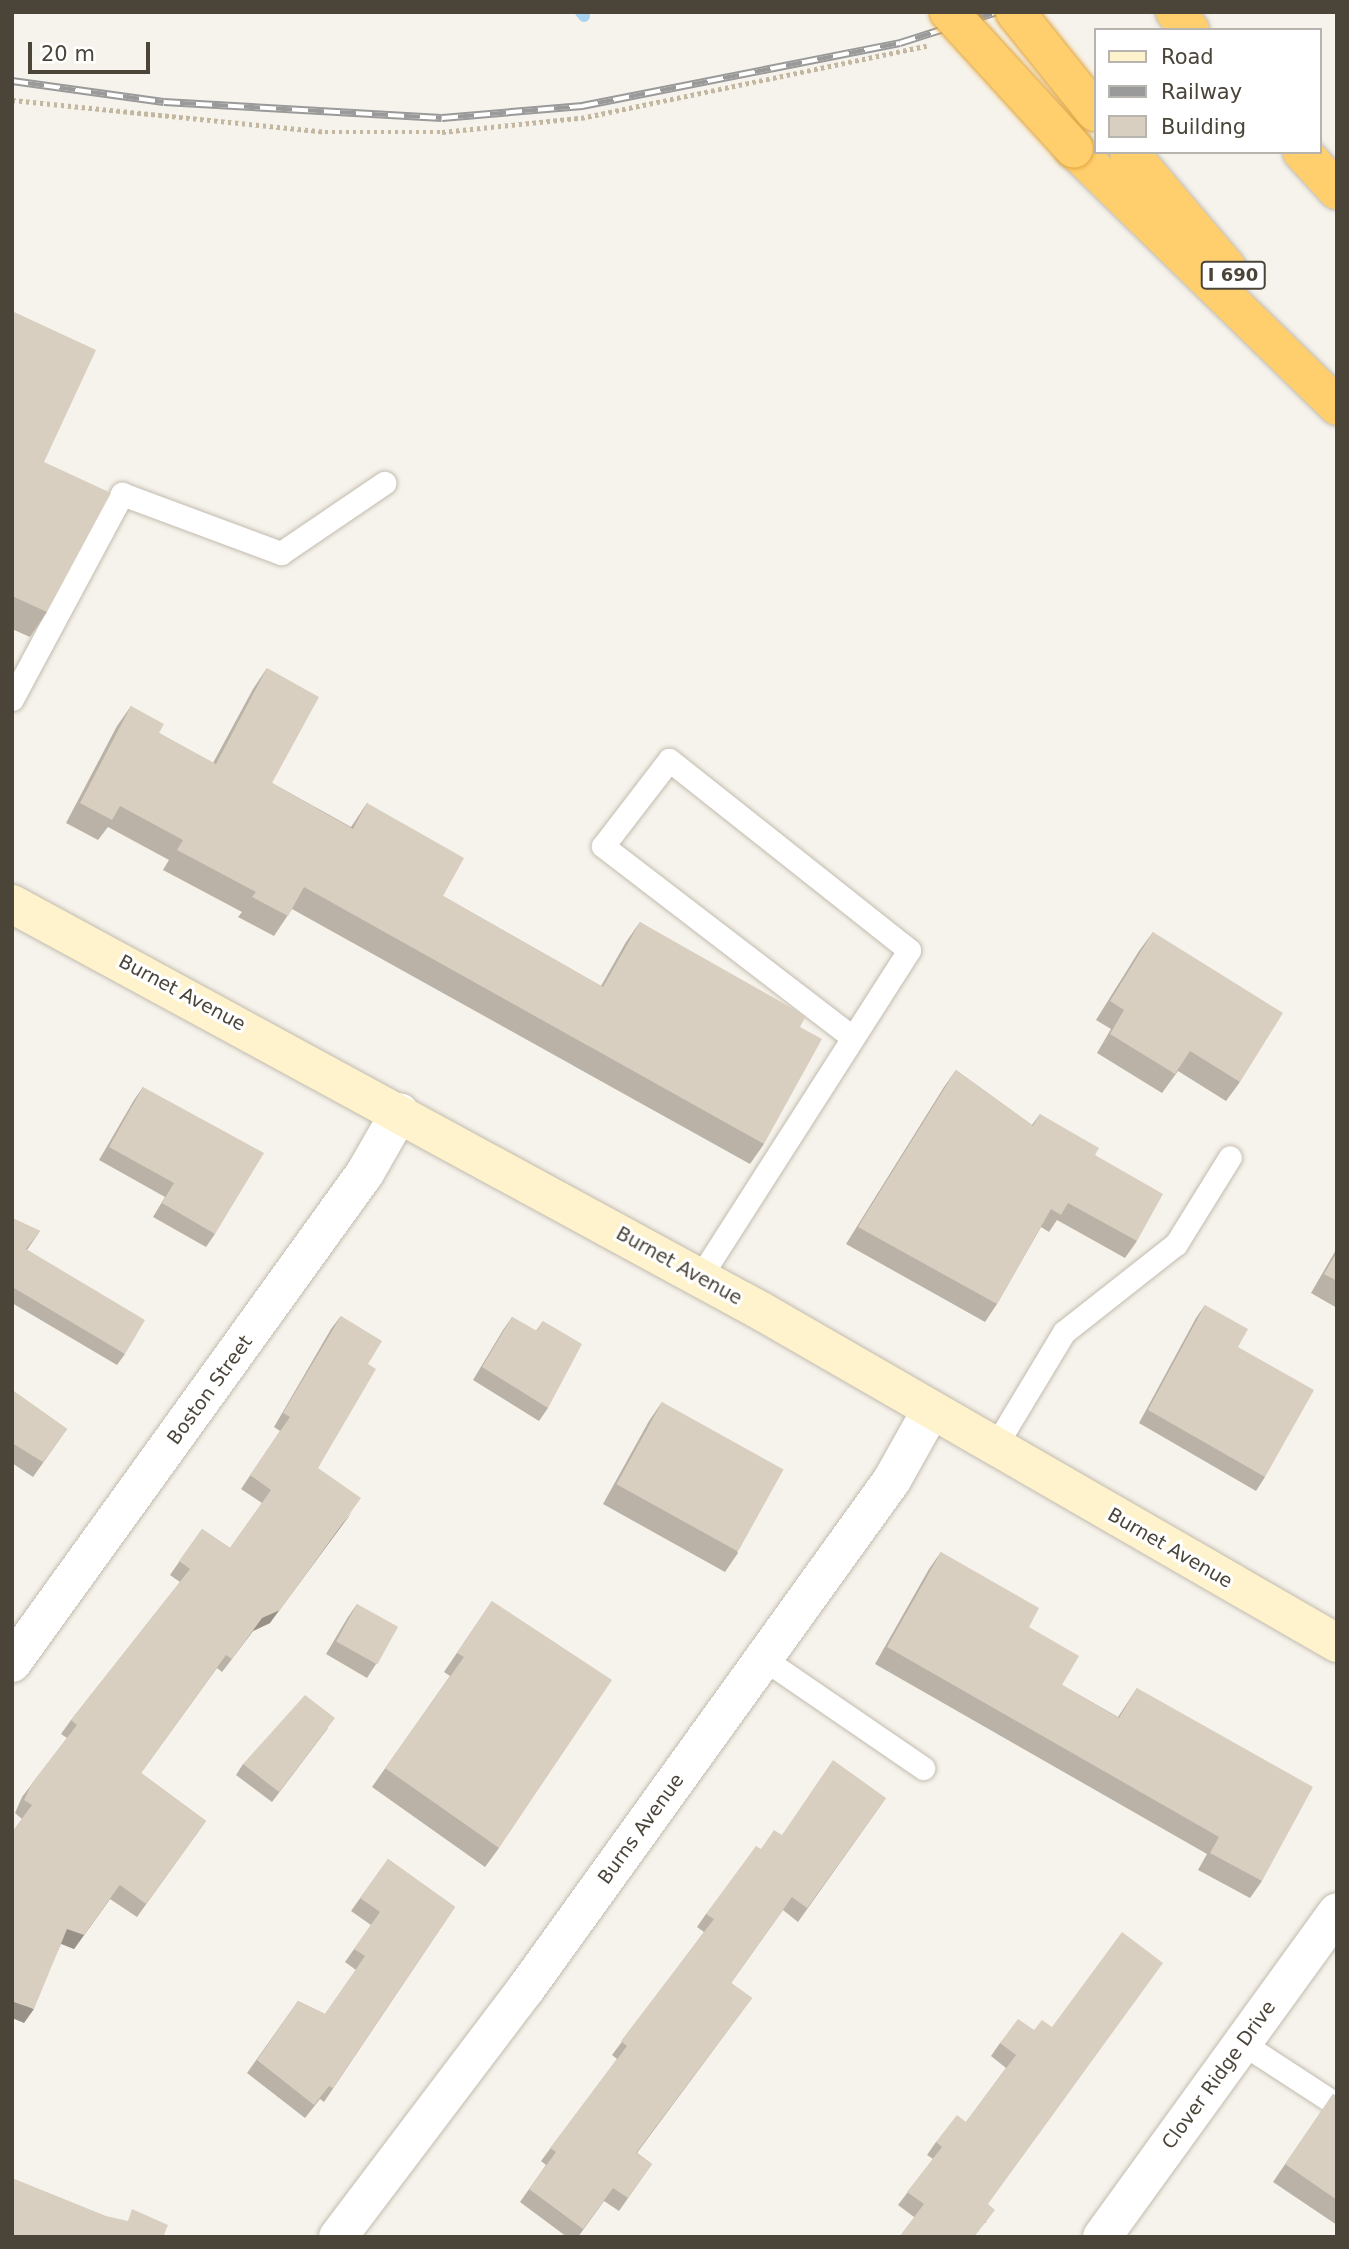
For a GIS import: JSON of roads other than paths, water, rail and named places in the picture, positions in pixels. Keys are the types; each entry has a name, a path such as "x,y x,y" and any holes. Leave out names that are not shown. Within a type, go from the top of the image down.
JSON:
{"highway":[{"path":"1014,12 1094,110"},
{"path":"1175,12 1188,28"},
{"path":"940,28 1074,149 1337,406"},
{"name":"I 690","path":"1131,154 1337,398"},
{"path":"1303,154 1337,190"}],"street":[{"name":"Burnet Avenue","path":"12,904 700,1277 930,1412 1337,1643"},
{"name":"Boston Street","path":"12,1663 365,1174 400,1112"},
{"name":"Burns Avenue","path":"338,2237 764,1659 892,1480 930,1412"},
{"name":"Clover Ridge Drive","path":"1102,2237 1337,1912"}],"lane":[{"path":"12,699 122,494 281,553 384,482"},
{"path":"700,1277 849,1035 909,950 668,760 603,846 849,1035"},
{"path":"994,1448 1064,1332 1176,1244 1230,1157"},
{"path":"764,1659 923,1768"},
{"path":"1242,2043 1337,2105"}],"waterway":[{"path":"581,12 584,16"}],"railway":[{"path":"12,81 164,102 442,118 582,106 900,43 997,12"}]}
